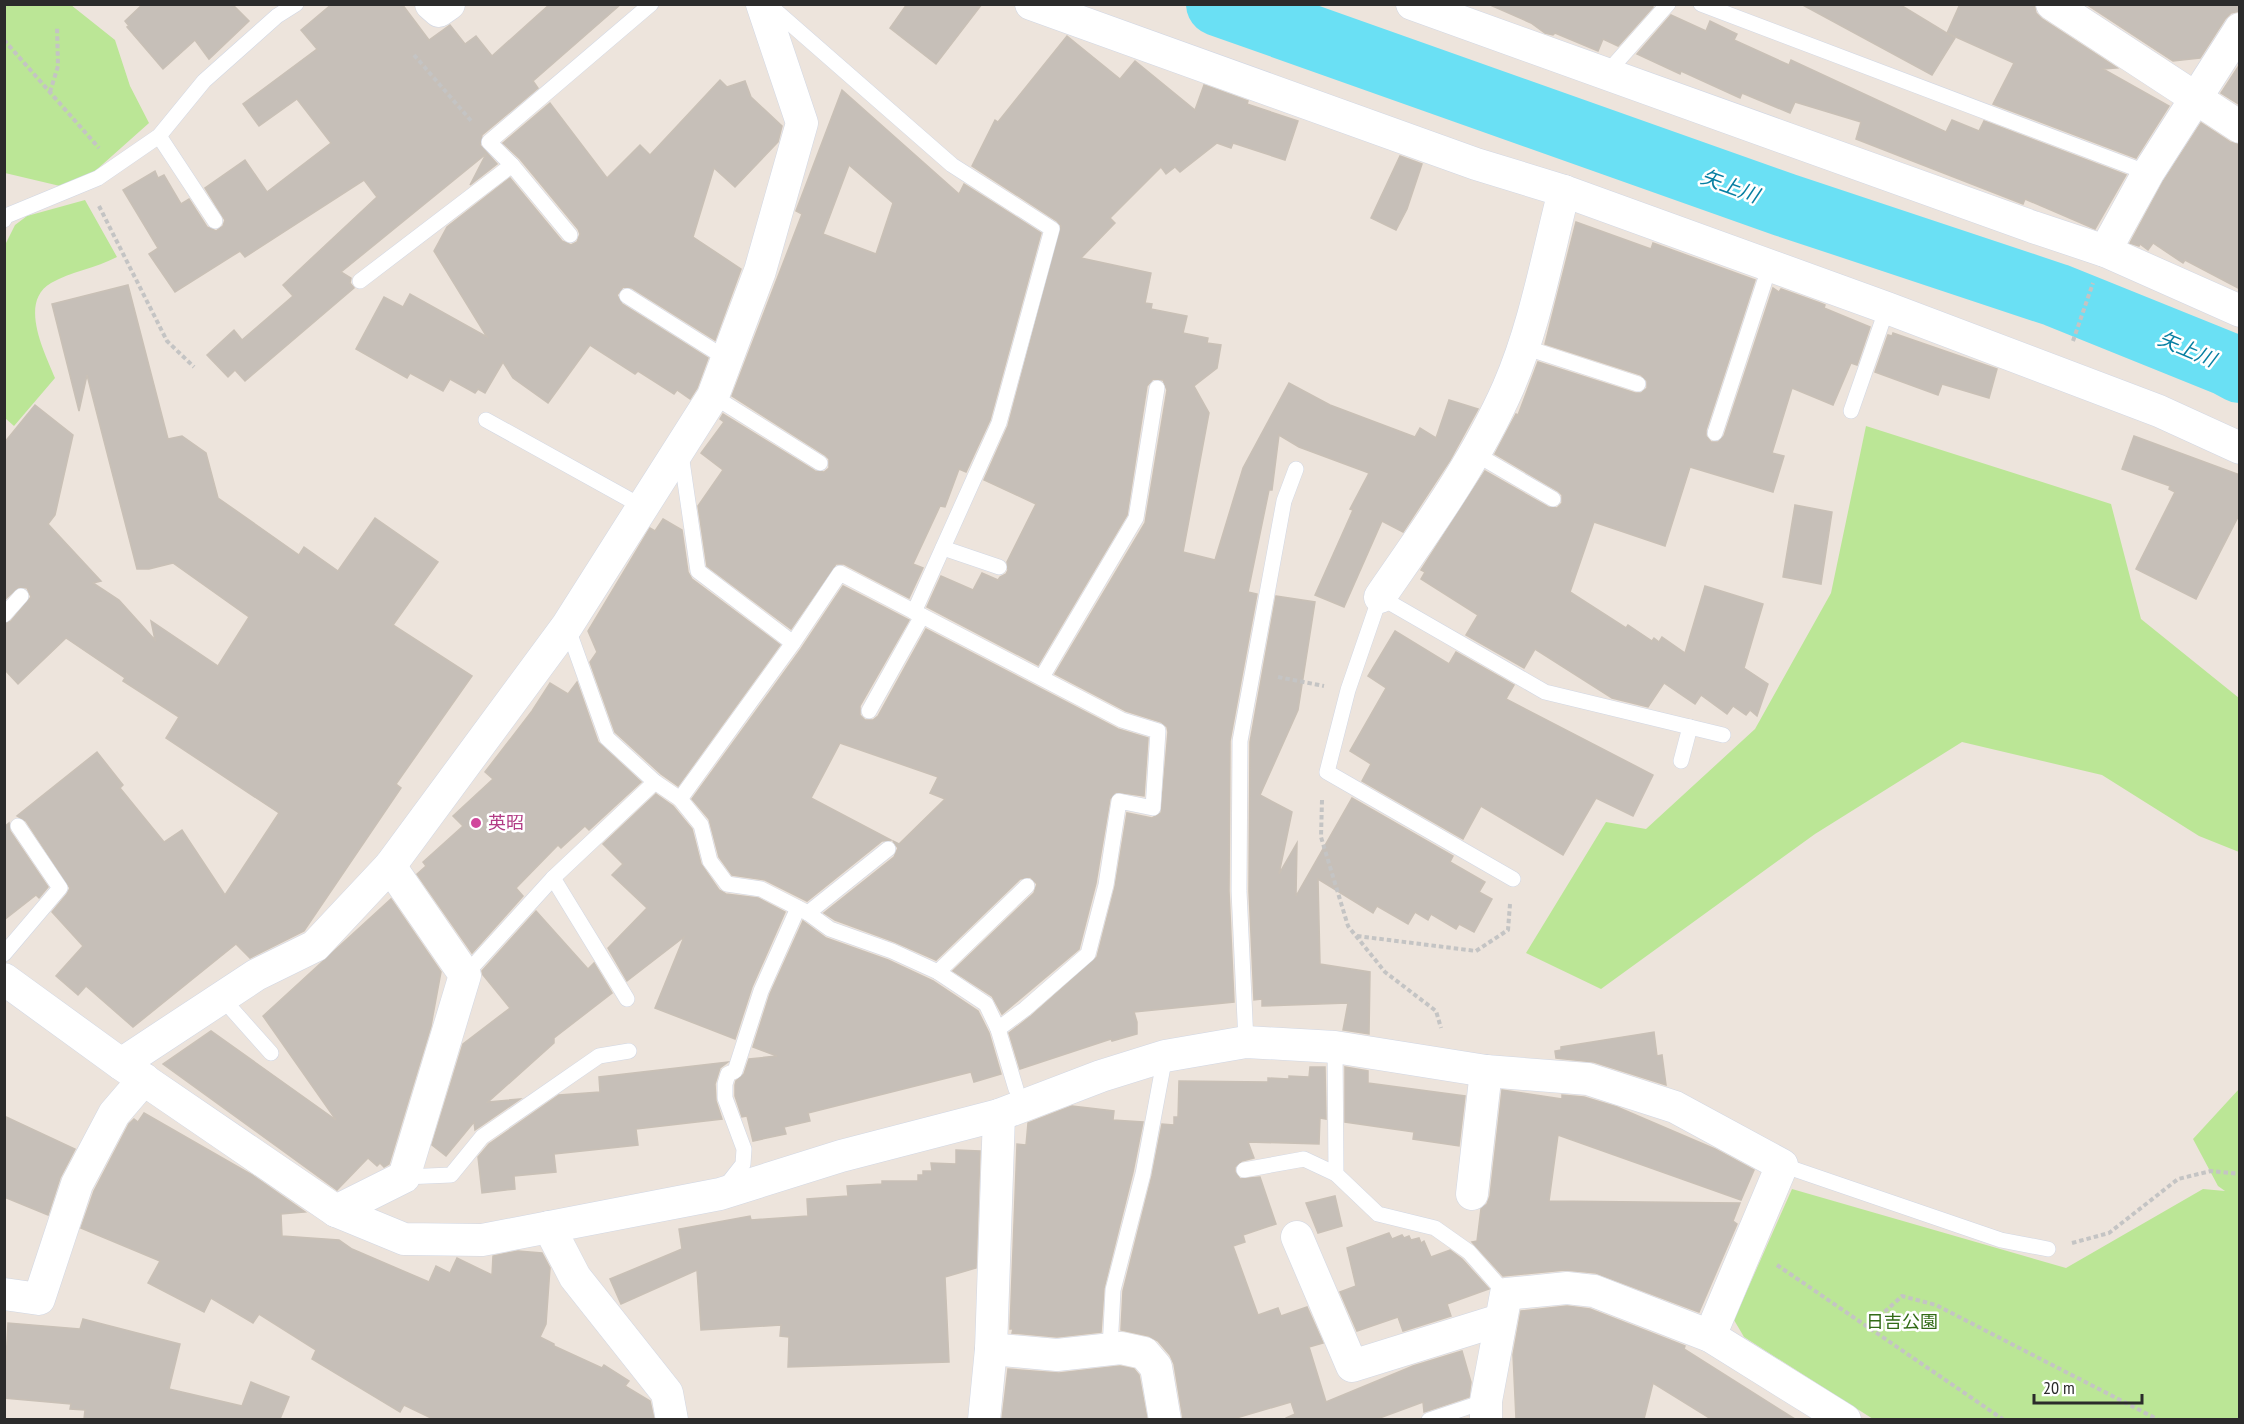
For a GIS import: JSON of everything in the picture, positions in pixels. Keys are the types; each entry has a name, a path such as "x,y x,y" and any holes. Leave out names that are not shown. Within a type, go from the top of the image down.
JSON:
{"street":[{"path":"431,4 439,11 449,4"},
{"path":"4,1294 39,1299 77,1184 133,1072 222,998 256,975 315,946 390,867 567,626 713,396 760,271 802,123 762,4"},
{"path":"1031,4 1465,160 1564,191 1887,308 2159,411 2240,448"},
{"path":"1412,4 2104,251 2240,311"},
{"path":"2052,4 2240,127"},
{"path":"2104,251 2148,173 2240,29"},
{"path":"1380,597 1438,513 1474,453 1507,389 1524,347 1564,191"},
{"path":"336,1211 404,1177 465,975 390,867"},
{"path":"4,979 133,1072 336,1211 404,1239 482,1240 720,1194 841,1156 999,1115 1101,1076 1165,1056 1246,1042 1335,1047 1486,1071 1588,1079 1675,1107 1782,1165 1710,1335"},
{"path":"1472,1194 1486,1071"},
{"path":"984,1419 991,1349 999,1115"},
{"path":"549,1227 575,1277 666,1393 672,1419"},
{"path":"1297,1237 1352,1366 1503,1307 1567,1288 1594,1291 1710,1335 1845,1419"},
{"path":"1486,1410 1503,1307"},
{"path":"991,1349 1057,1355 1120,1348 1144,1353 1156,1368 1165,1419"}],"lane":[{"path":"4,220 6,216 93,180 159,136 204,81 277,16 296,4"},
{"path":"570,234 513,165 489,141 651,4"},
{"path":"768,4 952,165 1052,229 999,423 943,548 918,614 869,711"},
{"path":"1606,74 1668,4"},
{"path":"1701,4 2148,173"},
{"path":"159,136 214,221"},
{"path":"360,281 513,165"},
{"path":"1715,433 1770,266"},
{"path":"627,296 727,358"},
{"path":"1851,411 1887,308"},
{"path":"1524,347 1638,384"},
{"path":"1042,677 1136,518 1157,388"},
{"path":"713,396 820,463"},
{"path":"486,420 643,507"},
{"path":"680,448 698,571 793,643"},
{"path":"1474,453 1553,499"},
{"path":"1246,1042 1239,891 1240,741 1284,501 1296,469"},
{"path":"943,548 999,567"},
{"path":"680,799 793,643 840,573 1122,720 1158,731 1153,808 1119,801 1106,885 1089,954 998,1029"},
{"path":"4,615 21,596"},
{"path":"1513,879 1327,772 1348,690 1380,597 1545,692 1723,735"},
{"path":"567,626 607,738 655,782 680,799 701,825 710,861 727,884 761,889 803,911 830,929 892,951 938,972 986,1004 998,1029 1016,1089"},
{"path":"1681,761 1690,727"},
{"path":"465,975 553,878 655,782"},
{"path":"4,954 60,888 18,826"},
{"path":"720,1194 743,1164 744,1149 725,1098 725,1084 728,1074 735,1071 761,991 803,911 888,849"},
{"path":"553,878 627,999"},
{"path":"938,972 1027,886"},
{"path":"222,998 271,1053"},
{"path":"1335,1047 1336,1174"},
{"path":"404,1177 451,1174 482,1137 599,1056 629,1051"},
{"path":"1110,1349 1113,1290 1143,1174 1165,1056"},
{"path":"1244,1170 1304,1159 1336,1174 1378,1214 1435,1228 1469,1252 1503,1307"},
{"path":"1782,1165 2001,1240 2048,1249"},
{"path":"1429,1419 1486,1410"}],"path":[{"path":"50,93 58,66 57,26"},
{"path":"4,40 100,150 93,180 167,341 194,367"},
{"path":"414,55 489,141"},
{"path":"2061,375 2104,251"},
{"path":"1254,673 1348,690"},
{"path":"1327,772 1322,799 1321,837 1348,926 1385,972 1436,1011"},
{"path":"1356,936 1476,951 1508,930 1513,879"},
{"path":"2048,1249 2109,1233 2178,1179 2211,1171 2240,1174"},
{"path":"1747,1250 1771,1261 2004,1419"},
{"path":"1868,1327 1902,1296 1936,1305 2159,1419"}],"green space":[{"path":"5,5 71,5 115,40 130,86 149,123 94,172 60,186 5,173"},
{"path":"85,200 117,257 58,279 41,292 36,302 37,328 55,378 14,426 5,418 5,245 15,225 27,216"},
{"path":"1866,426 2111,504 2141,619 2239,698 2239,852 2199,836 2102,775 1962,742 1815,834 1601,989 1526,953 1606,822 1646,829 1755,729 1831,593"},
{"name":"日吉公園","path":"2239,1089 2239,1419 1873,1419 1744,1337 1734,1320 1792,1189 2066,1268 2203,1189 2225,1191 2218,1186 2193,1139"}],"building":[{"path":"143,4 232,4 249,21 209,59 195,40 163,69 127,27 129,26 125,21"},
{"path":"332,4 402,4 429,40 450,25 465,44 476,36 492,56 550,4 621,4 533,81 538,88 482,135 480,145 497,164 470,185 486,154 341,272 351,278 350,283 354,288 245,381 235,370 228,377 207,355 234,330 242,340 293,296 283,285 377,197 364,180 245,257 240,251 175,292 149,254 158,248 123,190 155,171 158,178 164,175 181,204 189,199 207,227 216,231 223,226 225,220 205,188 245,160 267,192 331,143 297,99 259,126 243,104 317,49 301,30"},
{"path":"907,4 982,4 936,64 890,28"},
{"path":"1488,4 1648,4 1653,7 1618,46 1603,39 1598,51 1555,33 1553,35 1545,33 1531,23"},
{"path":"1801,4 1899,4 1955,38 1932,75"},
{"path":"1960,4 2034,4 2036,13 2042,19 2117,68 2103,69 2169,106 2136,158 1993,104 2014,63 1947,33"},
{"path":"2086,4 2240,4 2240,11 2231,13 2225,19 2200,58 2173,61"},
{"path":"1671,15 1706,31 1710,21 1737,34 1734,40 1789,65 1791,60 1946,132 1952,120 1979,131 1984,121 2126,175 2095,229 2025,199 2023,204 1856,139 1861,122 1795,102 1790,113 1742,93 1740,98 1637,54"},
{"path":"1067,36 1120,79 1135,61 1195,110 1204,85 1248,101 1247,104 1298,121 1285,160 1233,143 1231,148 1217,143 1180,172 1175,167 1166,174 1161,167 1110,218 1115,223 1081,258 1151,273 1145,303 1152,304 1151,309 1187,316 1183,333 1208,338 1207,343 1221,345 1217,368 1194,386 1209,413 1183,552 1215,560 1243,468 1289,383 1330,405 1415,437 1420,428 1436,438 1449,400 1478,409 1450,460 1403,532 1382,521 1344,607 1315,595 1353,510 1350,509 1369,473 1299,447 1279,435 1272,490 1269,490 1248,592 1257,594 1230,741 1229,891 1234,1002 1134,1012 1137,1034 1112,1041 1111,1039 1020,1069 1009,1033 1097,957 1115,887 1127,813 1152,818 1161,813 1168,732 1167,727 1161,722 1126,711 1055,674 1145,523 1167,390 1163,380 1153,379 1147,386 1127,515 1038,665 927,607 941,576 973,590 982,573 998,580 1006,574 1007,562 1036,504 984,480 1008,426 1061,226 1057,221 972,166 995,120 998,122"},
{"path":"2240,64 2240,105 2221,93"},
{"path":"720,80 727,87 745,81 751,97 782,126 778,142 735,187 714,168 693,237 741,269 715,340 632,288 623,287 617,295 622,304 708,358 697,388 690,399 677,390 674,394 638,371 635,374 590,345 548,403 513,378 503,362 485,393 478,389 475,393 450,379 443,391 410,373 407,378 356,349 384,297 403,307 410,294 487,337 434,251 447,227 510,178 562,241 571,245 577,242 580,234 578,229 520,159 503,143 550,103 607,178 640,145 650,155"},
{"path":"842,90 959,194 964,184 1041,233 990,420 966,472 959,469 945,507 940,506 913,564 923,568 909,598 844,564 836,564 791,629 707,566 698,506 723,470 701,453 724,422 720,419 723,414 815,471 824,472 829,468 829,459 825,455 732,396 802,214 796,211","holes":["849,165 893,203 876,254 823,234"]},
{"path":"2201,123 2230,142 2240,145 2240,289 2185,260 2183,263 2153,243 2148,250 2140,244 2139,246 2130,243 2163,182"},
{"path":"1400,156 1422,164 1407,209 1396,230 1371,218"},
{"path":"1576,222 1651,249 1653,243 1755,280 1706,430 1706,436 1711,442 1718,442 1724,436 1773,288 1779,292 1781,289 1825,305 1824,308 1870,327 1857,365 1851,363 1833,405 1792,388 1772,453 1784,456 1773,492 1690,467 1665,546 1594,522 1570,592 1626,628 1628,625 1652,641 1654,638 1659,642 1662,637 1685,653 1705,586 1763,604 1744,668 1768,684 1757,716 1750,710 1746,715 1733,706 1727,714 1701,695 1695,704 1664,683 1648,707 1612,698 1535,649 1524,668 1466,635 1478,615 1421,579 1425,572 1421,570 1485,471 1548,507 1557,508 1562,503 1562,495 1558,491 1495,454 1516,414 1518,415 1538,362 1635,393 1641,393 1647,388 1647,381 1641,375 1545,344"},
{"path":"128,285 168,439 182,436 206,453 218,498 299,555 304,547 338,571 375,518 438,562 393,625 472,676 396,784 401,788 304,931 250,958 236,944 133,1027 86,986 78,995 56,976 83,946 52,912 70,888 26,821 17,816 97,752 123,785 120,788 164,842 182,830 225,895 279,813 166,738 179,717 123,681 125,678 66,638 18,684 4,669 4,624 11,621 31,597 27,588 19,587 4,600 4,443 35,405 73,435 55,515 48,524 101,581 93,583 119,600 155,640 151,621 218,666 249,617 173,563 149,569 137,569 87,375 79,411 52,304"},
{"path":"1893,333 1997,369 1989,398 1942,384 1938,395 1875,372 1888,335 1892,336"},
{"path":"2134,436 2240,475 2240,513 2196,599 2136,569 2175,492 2169,489 2170,486 2122,469"},
{"path":"1795,505 1832,512 1821,584 1783,577"},
{"path":"663,519 682,530 688,572 692,579 780,645 678,786 661,774 615,732 590,662 597,652 588,631 650,528 655,531"},
{"path":"843,586 909,620 860,706 860,715 865,720 873,720 878,716 926,629 1118,729 1148,738 1144,796 1116,792 1110,799 1096,883 1079,949 1002,1014 992,996 953,971 1034,893 1037,884 1030,877 1020,879 936,960 835,920 824,913 894,857 898,848 893,841 899,844 945,799 930,793 938,777 840,743 811,798 891,840 882,841 807,901 765,880 732,875 719,857 709,819 692,799 801,649"},
{"path":"1276,596 1315,602 1298,710 1260,795 1292,812 1279,874 1297,843 1296,896 1352,798 1453,856 1450,862 1485,882 1479,892 1492,899 1474,932 1459,924 1456,929 1431,914 1428,920 1415,912 1408,924 1377,906 1373,913 1318,879 1320,964 1370,972 1369,1034 1343,1030 1348,1003 1262,1006 1262,999 1254,1000 1249,891 1250,742"},
{"path":"1395,631 1449,664 1456,652 1514,685 1506,699 1653,775 1633,816 1596,798 1563,855 1481,806 1463,839 1362,781 1371,764 1350,751 1386,688 1368,676"},
{"path":"577,682 598,742 641,782 589,830 585,826 561,848 558,845 516,888 523,896 472,953 417,874 426,866 423,862 463,826 453,816 493,779 485,772 532,711 550,683 568,694"},
{"path":"656,794 673,806 692,829 701,864 719,890 726,894 758,898 785,912 752,987 735,1039 655,1008 684,937 627,981 608,948 647,908 612,875 623,864 603,844"},
{"path":"9,823 10,831 48,887 39,898 36,895 4,920 4,827"},
{"path":"391,899 441,972 431,1026 389,1164 384,1167 380,1163 377,1166 368,1158 337,1190 163,1064 211,1031 336,1120 263,1016"},
{"path":"536,911 588,969 594,963 612,993 554,1038 554,1043 488,1102 520,1099 475,1130 474,1122 446,1156 432,1145 463,1044 510,1008 482,971"},
{"path":"803,921 826,938 888,960 933,981 978,1011 989,1033 1001,1074 974,1082 971,1072 808,1113 810,1121 784,1127 786,1134 753,1141 747,1116 742,1117 735,1096 735,1085 744,1074 749,1059 777,1056 753,1047 770,994"},
{"path":"1654,1032 1657,1056 1662,1055 1666,1085 1594,1062 1556,1058 1555,1051 1561,1050 1561,1047"},
{"path":"728,1062 720,1068 715,1084 716,1101 722,1119 636,1129 638,1145 554,1154 556,1172 514,1176 515,1189 482,1193 478,1157 489,1144 559,1095 600,1092 599,1077"},
{"path":"1310,1067 1325,1067 1326,1119 1320,1118 1319,1144 1248,1142 1254,1158 1242,1161 1235,1167 1235,1172 1240,1179 1260,1177 1276,1224 1243,1235 1245,1242 1233,1246 1258,1315 1278,1308 1281,1316 1307,1307 1323,1343 1309,1347 1326,1402 1413,1366 1462,1351 1471,1382 1469,1397 1424,1412 1423,1402 1377,1419 1286,1419 1295,1414 1291,1402 1233,1419 1183,1419 1174,1364 1170,1355 1158,1341 1149,1336 1121,1330 1123,1291 1152,1176 1162,1124 1174,1125 1174,1117 1178,1117 1179,1081 1268,1082 1268,1078 1309,1077"},
{"path":"1345,1067 1368,1071 1368,1083 1465,1096 1459,1146 1413,1139 1414,1132 1345,1122"},
{"path":"1502,1090 1562,1099 1562,1095 1584,1097 1617,1107 1715,1149 1754,1170 1741,1200 1558,1135 1549,1201 1740,1203 1733,1221 1737,1224 1699,1312 1596,1273 1565,1270 1503,1276 1472,1242 1477,1241 1481,1209 1487,1204 1490,1196"},
{"path":"1072,1106 1114,1111 1113,1120 1143,1122 1104,1288 1101,1332 1057,1337 1012,1333 1013,1329 1010,1329 1017,1144 1026,1145 1028,1123"},
{"path":"144,1113 252,1175 305,1212 281,1214 282,1236 339,1240 352,1249 429,1282 436,1266 450,1273 457,1258 492,1275 493,1256 518,1251 542,1253 550,1268 546,1324 540,1337 602,1368 604,1365 629,1381 625,1386 650,1401 654,1419 433,1419 404,1405 400,1412 312,1359 316,1350 259,1314 253,1323 211,1298 204,1312 148,1283 160,1261 81,1228 94,1191 129,1124 134,1119 138,1122"},
{"path":"4,1116 75,1149 60,1178 48,1215 4,1197"},
{"path":"956,1150 980,1151 976,1268 945,1277 949,1362 788,1367 789,1337 780,1336 781,1325 701,1330 697,1270 621,1304 610,1279 682,1249 679,1229 750,1216 751,1220 808,1216 807,1199 848,1196 847,1186 882,1184 882,1181 918,1181 918,1175 923,1175 923,1171 932,1171 931,1163 956,1164"},
{"path":"1335,1196 1342,1226 1318,1233 1306,1203"},
{"path":"1389,1233 1392,1239 1402,1235 1404,1238 1409,1236 1411,1240 1419,1238 1421,1243 1424,1241 1431,1257 1450,1250 1462,1259 1489,1289 1447,1304 1451,1316 1403,1331 1398,1317 1357,1331 1340,1292 1356,1286 1347,1248"},
{"path":"1567,1306 1590,1309 1685,1346 1684,1349 1795,1419 1711,1419 1653,1383 1644,1419 1516,1419 1513,1355 1521,1311"},
{"path":"83,1319 180,1344 169,1389 242,1406 251,1382 289,1397 280,1419 84,1419 85,1410 70,1409 71,1404 4,1398 8,1323 80,1329"},
{"path":"1120,1366 1134,1369 1139,1375 1147,1419 1002,1419 1008,1369 1059,1373"}],"waterway":[{"name":"矢上川","path":"1218,4 1785,205 2056,295 2240,371"}],"place":[{"name":"英昭","path":"476,823"}]}
